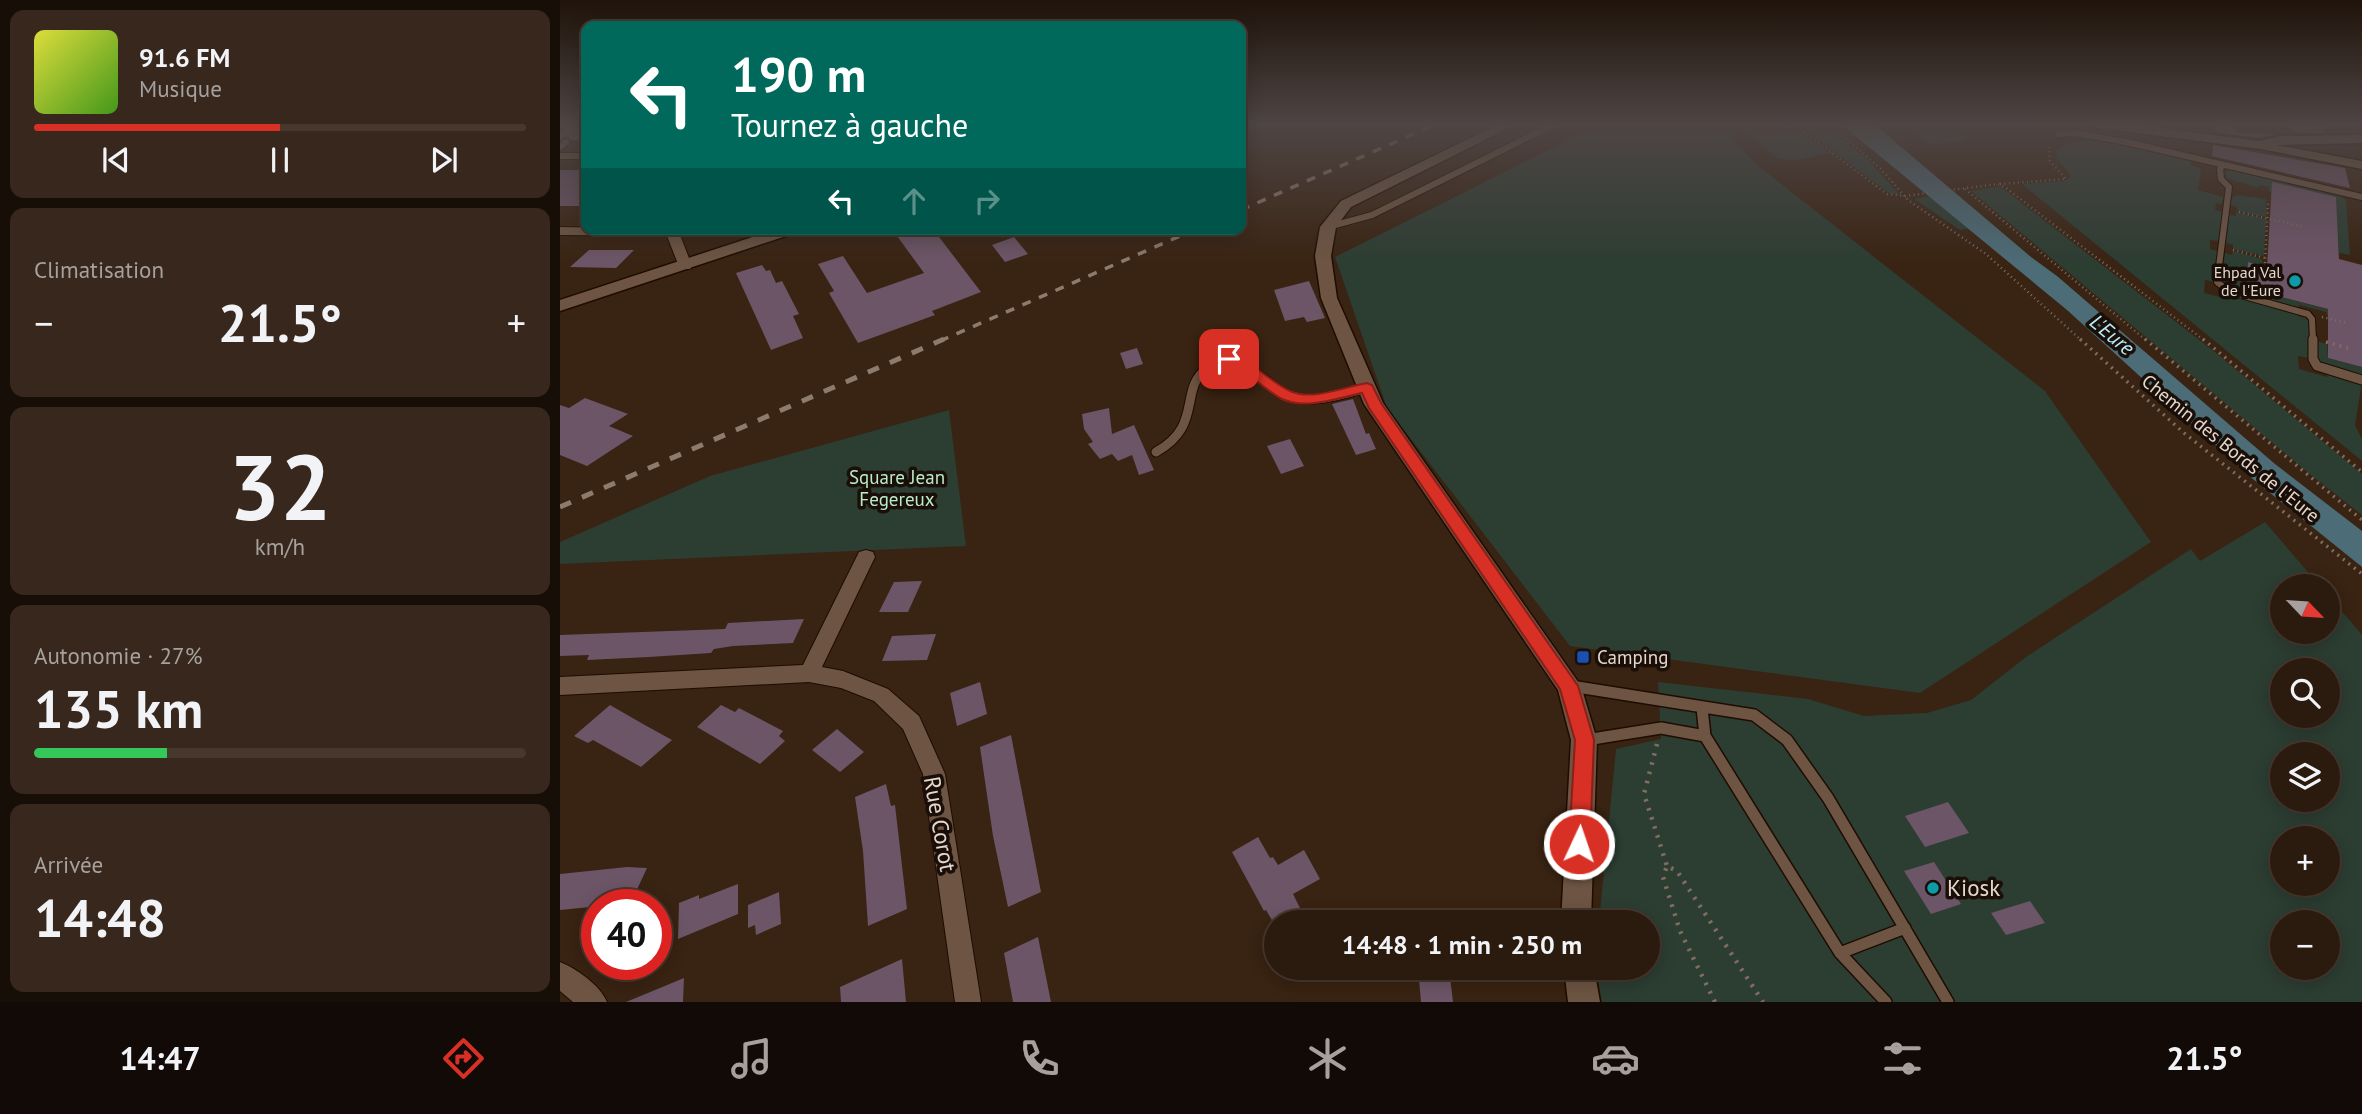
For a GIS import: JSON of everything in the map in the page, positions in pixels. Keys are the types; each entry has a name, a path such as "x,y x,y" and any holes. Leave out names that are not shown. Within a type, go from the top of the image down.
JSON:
{"street":[{"path":"1414,171 1346,204 1328,227 1323,256 1329,298 1374,404 1569,686 1584,740 1577,910"},
{"path":"561,232 581,232"},
{"path":"674,235 675,244 685,266"},
{"path":"560,306 775,235"},
{"path":"809,673 866,557"},
{"name":"Rue Corot","path":"560,686 809,673 843,680 881,695 912,723 934,774 968,1002"},
{"path":"560,975 594,1002"},
{"path":"1581,980 1584,1002"}],"lane":[{"path":"1328,227 1372,215 1461,171"},
{"path":"2220,171 2221,179 2229,187 2217,282 2230,292 2308,314 2312,319 2313,359 2318,366 2362,380"},
{"path":"2248,171 2362,197"},
{"path":"1156,452 1173,442 1183,430 1194,386 1205,370 1218,361 1229,359 1243,363 1287,396 1308,399 1367,388"},
{"path":"1569,686 1754,715 1787,740 1828,797 1948,1002"},
{"path":"1702,708 1704,736 1840,953 1886,1002"},
{"path":"1584,740 1661,728 1704,736"},
{"path":"1840,953 1905,929"}],"path":[{"path":"1856,171 1888,194 1905,196 1998,184 2066,179 2059,171"},
{"name":"Chemin des Bords de l'Eure","path":"1882,171 1905,196 1986,254 2184,433 2362,574"},
{"path":"1998,184 2234,363 2362,472"},
{"path":"1965,190 2362,520"},
{"path":"2265,263 2268,200"},
{"path":"2226,209 2305,228"},
{"path":"2221,247 2265,258"},
{"path":"2219,267 2264,279"},
{"path":"2308,314 2347,323"},
{"path":"2313,338 2348,348"},
{"path":"1661,728 1644,794 1667,866 1663,877 1680,931 1715,1002"},
{"path":"1667,866 1677,871 1763,1002"}],"green space":[{"path":"1507,171 1764,171 2045,391 2151,542 1920,693 1570,646 1387,408 1335,257"},
{"path":"1859,171 1878,171 1900,195 1889,193"},
{"path":"2067,171 2201,171 2198,190 2223,197 2222,204 2216,203 2215,210 2222,212 2219,241 2210,240 2210,249 2218,251 2214,282 2205,280 2204,293 2228,299 2229,294 2298,312 2298,316 2309,319 2309,358 2298,356 2299,369 2327,377 2328,373 2362,382 2355,425 2362,439 2362,461 2022,184 2064,181 2071,176"},
{"path":"2233,171 2340,196 2346,200 2350,255 2339,253 2336,206 2268,191 2269,187 2260,185 2258,188 2227,178 2226,172"},
{"path":"2001,187 2215,352 2362,474 2362,515 1971,191"},
{"path":"2238,195 2266,199 2266,217 2237,211 2237,207 2231,205 2232,198"},
{"path":"1929,196 1970,228 1960,230 1914,199"},
{"path":"2236,212 2266,219 2264,256 2233,249 2233,245 2226,243 2229,215 2236,216"},
{"path":"2233,251 2262,259 2263,266 2248,262 2247,273 2223,267 2225,253 2232,255"},
{"path":"2223,270 2246,276 2246,288 2350,315 2350,321 2299,305 2299,308 2229,290 2229,287 2221,285"},
{"path":"2317,341 2327,344 2328,358 2362,367 2362,378 2328,368 2328,364 2317,361"},
{"name":"Square Jean Fegereux","path":"949,410 966,546 560,564 560,542 710,476"},
{"path":"2265,522 2310,574 2270,574 2270,644 2340,644 2340,609 2362,635 2362,1002 1602,1002 1598,980 1660,980 1660,910 1600,910 1616,749 1661,739 1658,682 1808,699 1864,716 1927,713 1971,700 2026,657 2191,549 2200,561"}],"water":[{"name":"L'Eure","path":"1898,171 1929,171 2057,276 2275,464 2362,531 2362,567 2254,480 2067,310"}],"building":[{"path":"560,171 581,171 581,206 560,206"},
{"path":"2276,171 2346,171 2350,188"},
{"name":"Ehpad Val de l'Eure","path":"2272,182 2336,197 2339,259 2362,265 2362,367 2328,358 2328,309 2246,288 2248,262 2267,267"},
{"path":"896,235 938,235 981,292 932,311 935,315 858,343 829,293 834,291 818,264 843,256 867,293 924,273"},
{"path":"1014,237 1028,254 1005,262 992,245"},
{"path":"589,250 634,250 616,268 570,267"},
{"path":"762,265 766,271 770,270 776,283 782,281 799,314 793,316 803,338 771,350 736,273"},
{"path":"1309,281 1325,318 1307,322 1304,317 1285,321 1274,290"},
{"path":"1137,348 1143,364 1126,369 1120,353"},
{"path":"585,398 628,414 609,426 633,436 587,466 560,455 560,405 569,408"},
{"path":"1353,399 1366,434 1369,433 1376,449 1356,455 1332,404"},
{"path":"1109,408 1112,434 1134,425 1154,470 1139,475 1132,455 1118,461 1112,454 1100,459 1088,444 1093,442 1084,429 1082,414"},
{"path":"1290,439 1304,466 1281,474 1267,446"},
{"path":"922,581 908,612 879,612 894,582"},
{"path":"804,619 793,643 733,646 714,649 711,653 649,657 587,660 589,655 560,656 560,635 725,629 728,623"},
{"path":"936,634 927,660 882,661 892,636"},
{"path":"980,682 987,714 957,726 950,693"},
{"path":"610,705 672,740 641,767 593,740 588,743 574,736"},
{"path":"721,705 735,712 739,708 783,731 779,736 785,741 760,764 697,727"},
{"path":"837,729 864,752 840,772 812,750"},
{"path":"1011,735 1041,892 1008,907 993,836 980,747"},
{"path":"886,784 891,806 895,805 907,909 868,926 863,851 855,797"},
{"path":"1948,802 1969,833 1925,847 1905,816"},
{"path":"1258,837 1270,858 1273,857 1278,865 1304,850 1320,879 1293,894 1301,910 1264,911 1232,852"},
{"name":"Kiosk","path":"1934,862 1961,904 1931,914 1904,871"},
{"path":"627,867 647,868 637,889 581,889 581,908 560,910 560,874"},
{"path":"738,884 738,914 678,939 679,903 699,895 699,899"},
{"path":"779,892 781,924 756,935 755,925 748,928 748,905"},
{"path":"2030,901 2045,923 2006,935 1991,913"},
{"path":"1038,937 1051,1002 1013,1002 1004,953"},
{"path":"902,959 906,1002 841,1002 840,987"},
{"path":"684,978 683,1002 626,1002"},
{"path":"1419,980 1450,980 1453,1002 1421,1002"}],"railway":[{"path":"1246,208 1330,171"},
{"path":"940,341 1182,235"},
{"path":"560,507 944,339"}],"place":[{"name":"Ehpad Val de l'Eure","path":"2295,281"},
{"name":"Camping","path":"1583,657"},
{"name":"Kiosk","path":"1933,888"}],"route":[{"path":"1229,359 1243,363 1287,396 1308,399 1367,388 1374,404 1569,686 1584,740 1579,844"}]}
